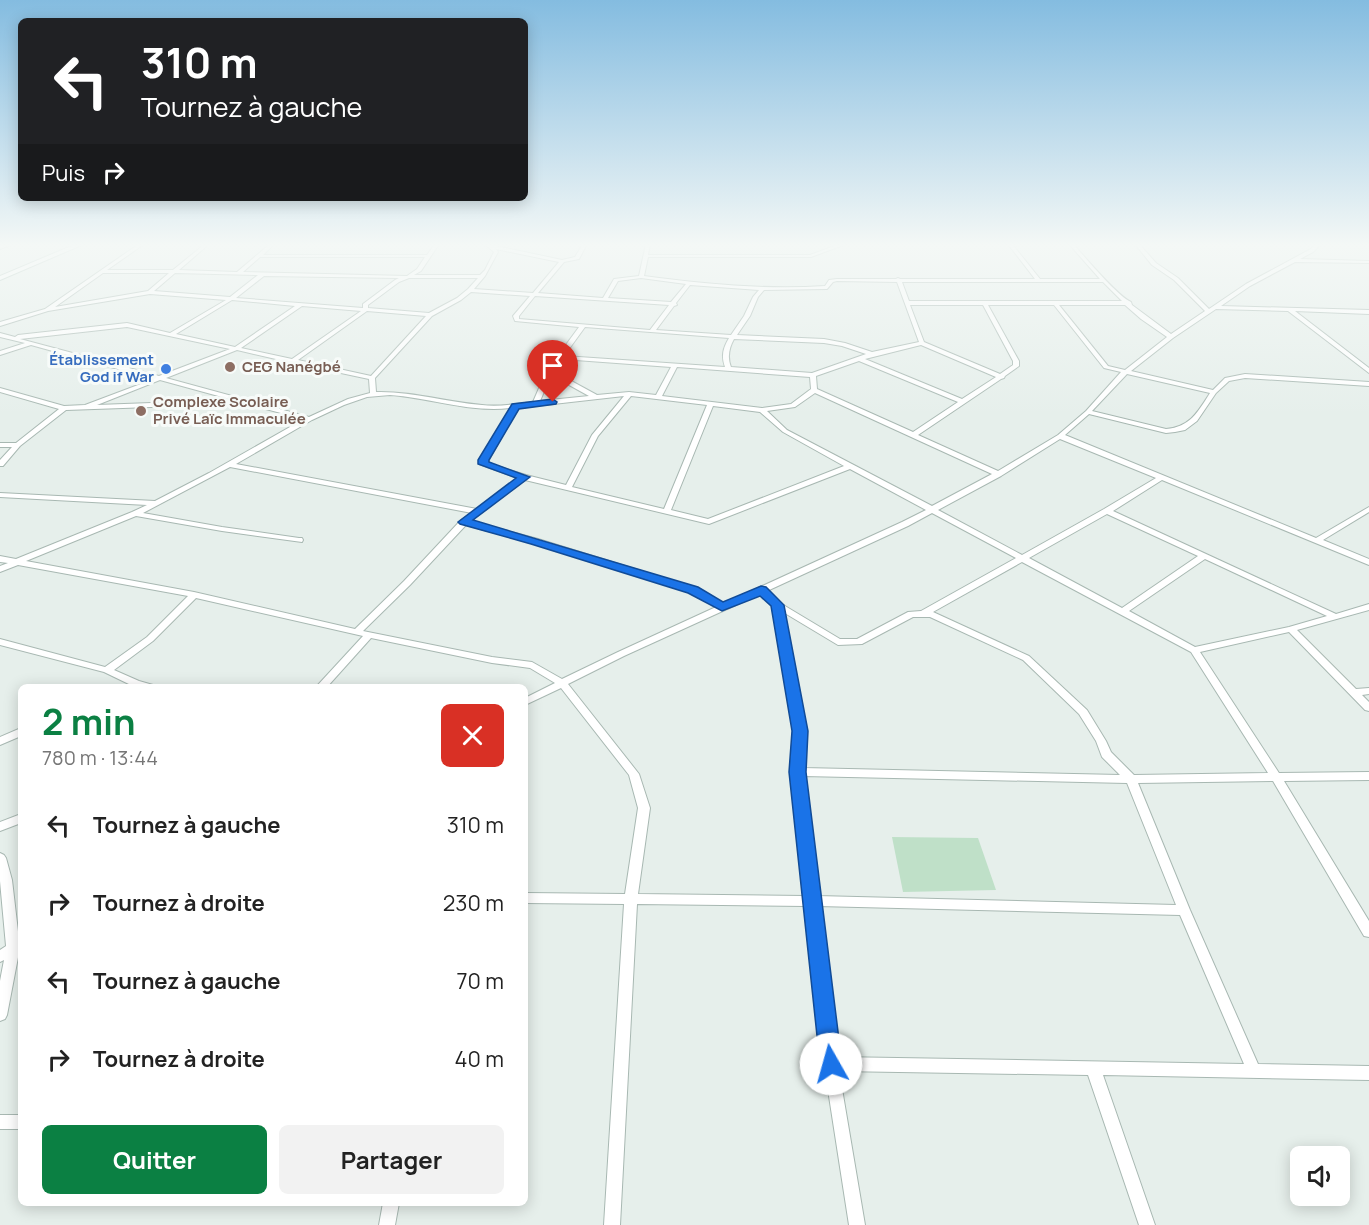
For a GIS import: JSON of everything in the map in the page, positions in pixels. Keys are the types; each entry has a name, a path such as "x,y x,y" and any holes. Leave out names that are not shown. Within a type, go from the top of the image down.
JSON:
{"street":[{"path":"47,310 60,301"},
{"path":"0,324 47,310 98,301"},
{"path":"173,333 227,301"},
{"path":"261,301 430,315"},
{"path":"366,310 365,305 370,301"},
{"path":"373,394 372,378 430,315 455,301"},
{"path":"527,301 515,319 732,337 824,341 843,344 872,354"},
{"path":"635,301 675,304"},
{"path":"652,331 677,301"},
{"path":"729,369 725,352 732,337 746,320 752,301"},
{"path":"1202,301 1211,309 1368,313"},
{"path":"528,701 621,654 905,524 998,474 1060,436 1088,412 1124,373 1171,337 1224,301"},
{"path":"922,343 909,303 1129,303 1145,320 1171,337"},
{"path":"915,434 1016,366 1016,361 984,303"},
{"path":"1054,303 1101,363 1124,373 1214,392"},
{"path":"86,407 235,349 301,304"},
{"path":"292,362 366,310"},
{"path":"1291,311 1369,371"},
{"path":"13,338 121,324 173,333 292,362 372,378"},
{"path":"537,403 549,372 583,326"},
{"path":"0,334 310,419"},
{"path":"559,357 813,375 858,358 922,343 1002,377"},
{"path":"0,352 32,344"},
{"path":"858,358 963,402"},
{"path":"658,397 675,364"},
{"path":"549,372 595,397 618,405"},
{"path":"813,375 814,390"},
{"path":"1088,412 1166,431 1179,430 1186,428 1227,379 1245,376 1369,384"},
{"path":"0,390 64,408 243,402"},
{"path":"0,569 135,514 310,419 373,394 412,394 475,407 516,406 628,394 762,410 793,406 814,390"},
{"path":"814,390 915,434 998,474"},
{"path":"568,488 595,435 628,394"},
{"path":"666,512 711,404"},
{"path":"516,406 483,464 524,477 709,522 850,466"},
{"path":"0,464 18,445 64,408"},
{"path":"762,410 785,431 1194,650 1275,776 1369,932"},
{"path":"1060,436 1369,562"},
{"path":"0,445 18,445"},
{"path":"229,465 476,510"},
{"path":"357,632 476,510 524,477"},
{"path":"761,590 777,605 838,642 859,642 911,615 924,613 1107,511 1162,477"},
{"path":"0,495 156,503"},
{"path":"1318,540 1369,509"},
{"path":"1107,511 1334,616"},
{"path":"135,514 299,540"},
{"path":"464,522 536,541 693,590 722,607"},
{"path":"1123,611 1204,556"},
{"path":"0,559 195,595 369,635 492,660 532,665 563,684 634,774 644,808 631,898 612,1225"},
{"path":"107,670 150,639 195,595"},
{"path":"777,605 800,731 798,772 811,901 831,1064 857,1225"},
{"path":"1194,650 1291,629 1369,607"},
{"path":"924,613 1026,658 1083,712 1101,741 1106,754 1131,779 1184,910 1254,1071"},
{"path":"1291,629 1369,708"},
{"path":"324,684 369,635"},
{"path":"0,642 107,670 130,684"},
{"path":"1354,692 1369,691"},
{"path":"0,741 18,733"},
{"path":"798,772 1131,779 1369,776"},
{"path":"0,827 18,819"},
{"path":"0,858 17,947 0,1015"},
{"path":"528,898 811,901 1184,910"},
{"path":"0,956 17,947"},
{"path":"831,1064 1369,1073"},
{"path":"1093,1069 1147,1225"},
{"path":"0,1122 18,1122"},
{"path":"387,1225 390,1206"}],"green space":[{"path":"892,837 978,838 996,890 903,892"}],"place":[{"name":"CEG Nanégbé","path":"230,367"},
{"name":"Établissement God if War","path":"166,369"},
{"name":"Complexe Scolaire Privé Laïc Immaculée","path":"141,411"}],"route":[{"path":"553,402 516,406 483,464 524,477 476,510 464,522 536,541 693,590 722,607 761,590 777,605 800,731 798,772 831,1064"}]}
